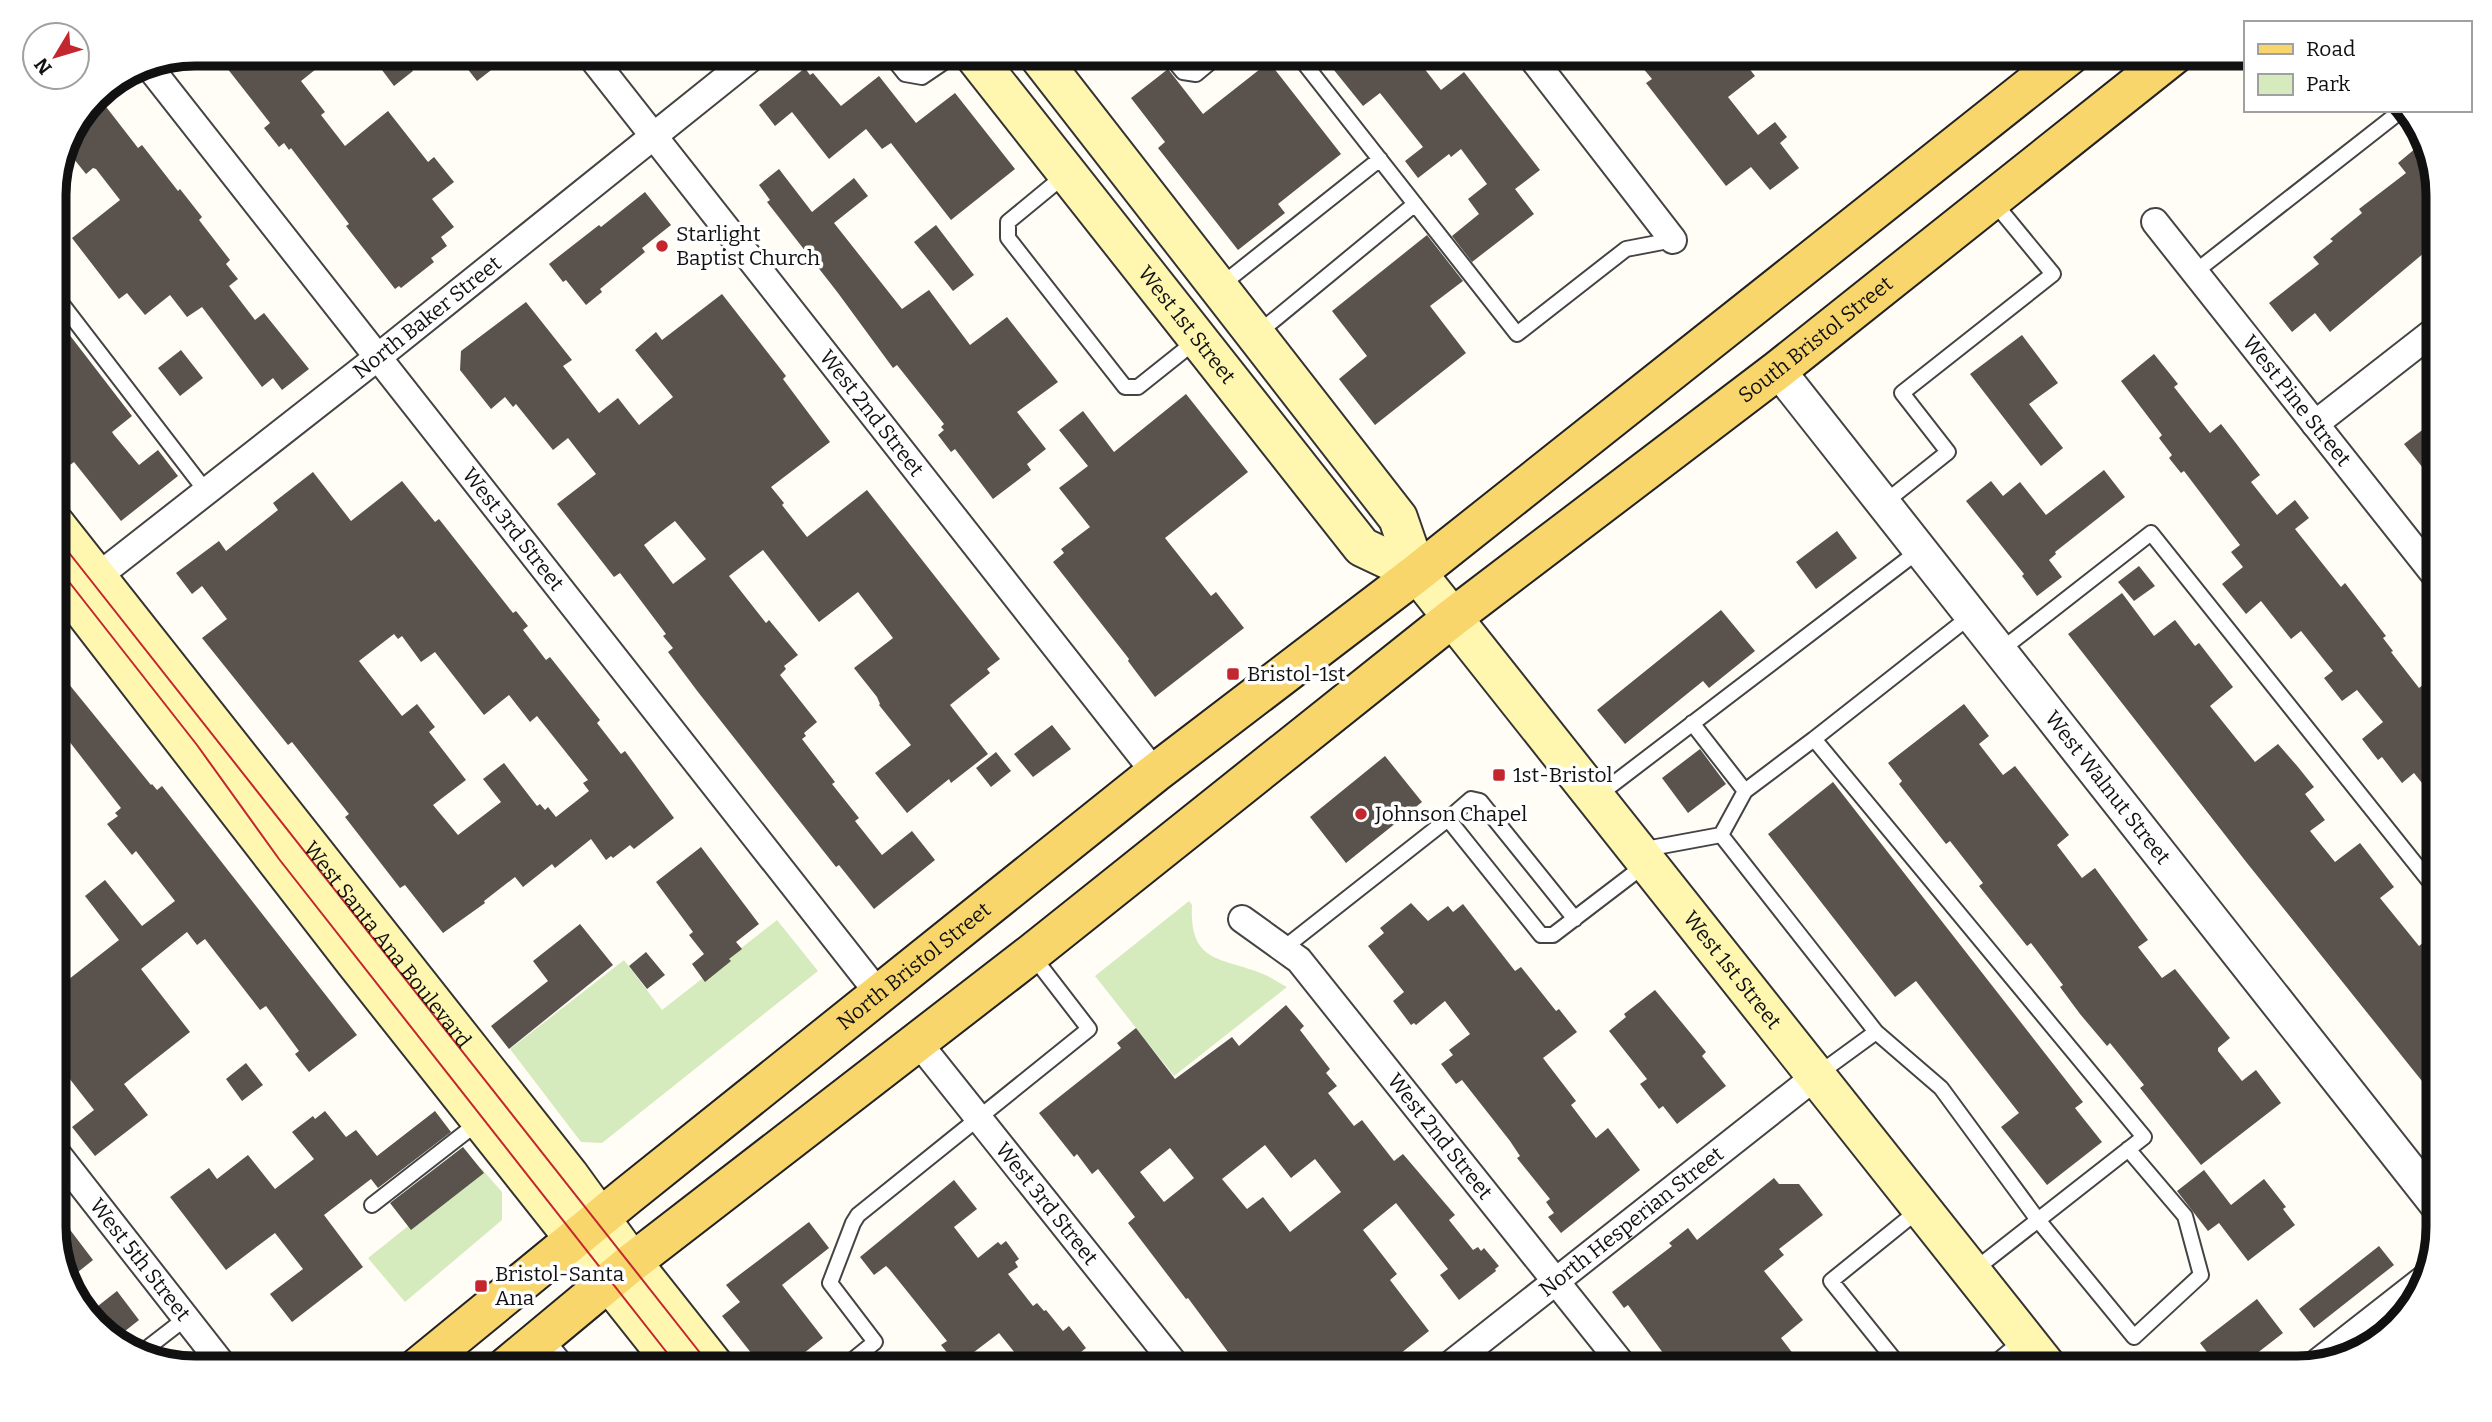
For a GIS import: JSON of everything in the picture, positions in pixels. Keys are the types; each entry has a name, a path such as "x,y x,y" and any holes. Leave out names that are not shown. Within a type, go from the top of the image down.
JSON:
{"main road":[{"path":"1417,573 2056,66"},
{"name":"South Bristol Street","path":"1452,618 1778,370 2160,66"},
{"name":"West 1st Street","path":"982,67 1362,547 1417,573"},
{"name":"West 1st Street","path":"1051,67 1398,518 1417,573 2036,1353"},
{"name":"North Bristol Street","path":"431,1356 1155,773 1417,573"},
{"name":"West Santa Ana Boulevard","path":"69,589 355,962 481,1120 587,1228"},
{"name":"West Santa Ana Boulevard","path":"69,589 621,1272 704,1356"},
{"path":"519,1356 621,1272 1031,954 1452,618"},
{"name":"West Santa Ana Boulevard","path":"621,1272 670,1356"}],"street":[{"path":"1538,66 1673,240"},
{"name":"West 2nd Street","path":"599,67 1155,773"},
{"name":"North Baker Street","path":"69,589 205,490 378,357 738,67"},
{"name":"West 3rd Street","path":"154,73 879,994"},
{"name":"West Pine Street","path":"2155,222 2425,563"},
{"path":"2315,424 2425,338"},
{"name":"West Walnut Street","path":"1778,370 2426,1191"},
{"name":"West 2nd Street","path":"1242,919 1299,960 1615,1356"},
{"name":"West 3rd Street","path":"917,1041 1168,1356"},
{"name":"North Hesperian Street","path":"1461,1356 1816,1076"},
{"name":"West 5th Street","path":"67,1167 216,1356"},
{"path":"2333,1350 2407,1292"}],"lane":[{"path":"1307,66 1517,334 1626,249 1673,240"},
{"path":"899,67 905,74 922,77 937,67"},
{"path":"1178,67 1183,72 1196,74 1205,67"},
{"path":"2195,272 2397,114"},
{"path":"1219,287 1380,159"},
{"path":"1067,173 1008,222 1008,238 1125,387 1138,387 1199,340"},
{"path":"1884,503 1948,452 1902,393 2053,274 1991,199"},
{"path":"1255,335 1415,204"},
{"path":"67,311 205,490"},
{"path":"2001,650 2151,533 2426,877"},
{"path":"1595,797 1921,549"},
{"path":"1448,819 1541,935 1553,936 1642,857 1721,835 1745,791 1973,614"},
{"path":"1692,723 1745,791"},
{"path":"1814,739 2144,1137 1972,1272"},
{"path":"1284,948 1472,799 1480,801 1575,919"},
{"path":"1721,835 1876,1032 1941,1088 2038,1220 2134,1338 2201,1275 2185,1216 2128,1149"},
{"path":"858,1356 875,1342 830,1283 858,1215 1089,1029 1031,954"},
{"path":"1816,1076 1876,1032"},
{"path":"372,1205 481,1120"},
{"path":"1891,1356 1832,1281 1921,1208"},
{"path":"152,1348 186,1318"},
{"path":"543,1335 560,1356"}],"green space":[{"path":"1189,901 1192,905 1192,924 1202,948 1221,960 1263,974 1287,987 1174,1076 1095,976"},
{"path":"777,920 818,971 602,1143 581,1142 510,1049 624,960 662,1010"},
{"path":"481,1168 502,1192 502,1220 405,1302 368,1258"}],"building":[{"path":"1263,66 1273,66 1341,154 1278,204 1285,213 1238,250 1158,148 1165,142 1131,98 1168,69 1203,114"},
{"path":"1331,66 1364,66 1367,70 1371,66 1423,66 1441,90 1464,72 1540,170 1515,189 1534,214 1472,262 1452,236 1479,214 1468,199 1487,184 1461,149 1451,157 1449,154 1418,178 1405,161 1423,147 1380,93 1363,106"},
{"path":"1747,66 1755,76 1728,97 1758,135 1775,122 1787,137 1780,143 1799,168 1770,190 1751,167 1726,186 1646,83 1652,79 1642,67"},
{"path":"226,67 319,67 301,81 325,112 321,115 345,146 388,111 428,162 434,157 454,182 432,199 454,227 441,237 447,246 431,258 434,262 401,288 399,286 395,289 291,148 289,150 284,143 279,147 264,128 270,123"},
{"path":"380,67 410,67 413,71 394,86"},
{"path":"466,67 495,67 477,81"},
{"path":"805,68 810,75 813,73 841,106 879,76 916,123 955,93 1015,169 951,220 891,143 882,149 866,129 829,159 792,112 775,126 759,105"},
{"path":"104,104 138,148 142,145 202,217 199,220 230,260 226,264 238,279 229,286 255,320 264,313 309,369 282,390 273,378 262,387 202,307 187,317 170,295 145,315 127,293 119,299 72,238 120,200 96,169 93,168 86,174 72,157 73,154 88,124"},
{"path":"2417,149 2425,187 2425,252 2330,332 2315,313 2292,332 2269,303 2319,264 2313,257 2362,213 2359,209 2406,173 2398,163"},
{"path":"779,169 812,212 854,178 868,196 834,223 902,309 929,290 970,345 1007,317 1058,382 1017,412 1046,449 1027,464 1031,470 993,499 955,449 951,452 938,435 944,430 941,427 944,424 897,365 893,368 767,202 770,200 759,185"},
{"path":"645,192 671,225 642,248 645,252 600,289 602,292 586,305 549,264"},
{"path":"936,225 974,275 953,291 914,242"},
{"path":"1427,235 1463,281 1430,306 1466,353 1375,425 1339,379 1367,356 1332,311"},
{"path":"722,294 786,376 783,379 830,442 771,487 784,503 782,505 807,537 867,490 1000,659 987,669 990,673 950,705 988,754 951,783 949,779 907,813 875,773 911,745 854,668 893,638 858,592 819,622 763,550 729,576 766,623 769,620 798,655 784,666 786,669 780,675 817,722 804,733 806,736 802,739 859,818 855,821 882,855 912,831 935,860 874,909 839,865 836,867 698,692 668,652 673,648 663,636 666,634 620,573 614,577 557,504 596,474 568,438 553,450 516,404 513,407 505,397 491,409 460,370 461,351 526,302 572,360 563,366 599,413 618,398 639,425 673,397 635,350 656,332 662,340","holes":["675,521 706,559 673,584 644,545"]},
{"path":"67,332 132,416 112,432 114,435 139,465 158,450 178,476 121,521 74,462 67,467"},
{"path":"2022,335 2058,383 2029,404 2063,448 2041,466 1970,374"},
{"path":"181,350 203,378 180,396 158,368"},
{"path":"2154,354 2178,384 2174,387 2210,433 2221,424 2235,442 2260,475 2251,482 2277,515 2295,500 2309,518 2295,529 2341,587 2345,583 2386,636 2383,638 2393,651 2391,652 2419,688 2425,686 2426,787 2414,773 2402,783 2382,757 2378,760 2362,739 2383,722 2357,690 2342,701 2324,678 2333,671 2301,631 2291,639 2261,601 2246,614 2222,584 2243,567 2231,552 2240,545 2184,471 2181,473 2169,458 2172,455 2159,438 2162,435 2121,381"},
{"path":"1186,394 1248,472 1165,538 1211,596 1216,592 1244,628 1155,697 1129,659 1053,562 1064,553 1061,549 1090,527 1059,488 1088,466 1059,430 1083,411 1114,452"},
{"path":"2425,428 2425,471 2404,444"},
{"path":"2104,470 2125,497 2055,552 2049,560 2062,577 2037,596 2022,576 2024,574 1966,501 1991,481 2003,496 2020,482 2046,515"},
{"path":"313,472 351,521 402,481 435,522 439,519 513,613 516,611 528,626 523,630 546,660 550,657 600,720 597,723 621,754 625,751 674,818 634,849 630,845 606,860 591,839 555,868 552,864 523,887 515,877 484,901 485,903 443,933 405,885 400,888 345,817 349,814 292,742 288,745 202,638 227,619 202,586 192,594 176,573 219,541 226,551 278,510 273,503","holes":["394,634 398,639 402,636 421,662 435,652 484,715 509,695 530,722 537,716 588,780 583,783 589,791 556,817 548,807 545,810 540,804 537,806 504,763 483,779 501,802 458,835 433,805 466,780 429,732 435,727 417,704 402,716 359,661"]},
{"path":"1837,531 1857,558 1816,589 1796,562"},
{"path":"2139,566 2155,586 2134,601 2118,582"},
{"path":"2122,593 2154,636 2175,620 2195,646 2199,643 2233,687 2210,706 2255,762 2278,744 2314,787 2305,794 2325,820 2310,831 2335,862 2360,843 2394,887 2380,898 2419,946 2426,941 2426,1086 2247,863 2068,634"},
{"path":"1721,610 1755,651 1709,688 1703,681 1625,744 1597,710"},
{"path":"67,682 151,785 157,790 162,786 357,1035 309,1072 295,1054 299,1051 266,1006 260,1010 205,939 197,945 187,932 141,969 190,1032 124,1084 148,1115 95,1156 72,1127 94,1110 67,1075 67,981 119,940 85,896 105,880 142,926 175,901 136,851 132,855 107,824 118,816 115,813 121,808 67,738"},
{"path":"1964,704 1989,736 1979,744 2003,775 2015,766 2069,835 2057,845 2082,878 2095,868 2148,940 2138,947 2162,978 2175,969 2230,1038 2218,1051 2242,1081 2256,1070 2281,1103 2201,1165 2140,1088 2144,1085 2110,1043 2107,1046 2080,1014 2060,987 2063,985 2031,943 2027,946 1979,886 1983,883 1950,841 1946,844 1899,784 1902,781 1888,763"},
{"path":"1052,725 1071,749 1033,777 1014,754"},
{"path":"1700,749 1726,784 1688,813 1662,778"},
{"path":"996,752 1011,771 991,787 976,768"},
{"name":"Johnson Chapel","path":"1385,756 1422,802 1346,863 1310,817"},
{"path":"1833,782 2083,1102 2075,1108 2102,1142 2047,1185 2001,1127 2019,1113 1916,981 1895,997 1768,834"},
{"path":"701,847 759,924 736,942 742,949 729,959 731,961 705,982 692,964 704,954 689,935 693,932 656,882"},
{"path":"1411,903 1428,921 1448,906 1453,912 1463,904 1515,971 1521,967 1556,1011 1559,1009 1577,1032 1543,1058 1576,1101 1571,1105 1596,1138 1608,1128 1640,1170 1561,1233 1548,1217 1554,1213 1546,1202 1550,1199 1517,1158 1520,1156 1510,1141 1462,1080 1456,1084 1441,1064 1453,1055 1449,1050 1470,1034 1445,1001 1416,1025 1411,1025 1393,1001 1404,992 1368,946 1384,933 1380,928"},
{"path":"580,924 613,965 509,1049 491,1026 548,981 533,961"},
{"path":"646,952 665,975 647,989 629,966"},
{"path":"1655,990 1706,1052 1702,1056 1726,1086 1677,1124 1663,1106 1659,1109 1640,1084 1647,1079 1609,1031 1626,1017 1624,1014"},
{"path":"1286,1005 1304,1026 1300,1030 1330,1069 1326,1073 1337,1086 1328,1093 1354,1126 1362,1120 1394,1161 1403,1154 1455,1215 1449,1220 1473,1250 1478,1247 1481,1251 1484,1248 1499,1266 1459,1300 1440,1275 1448,1269 1396,1203 1363,1230 1397,1274 1390,1280 1429,1331 1397,1356 1231,1356 1128,1223 1135,1217 1098,1169 1092,1174 1077,1154 1074,1157 1039,1113 1121,1048 1117,1043 1136,1028 1175,1079 1232,1037 1239,1046","holes":["1265,1145 1291,1178 1315,1159 1341,1192 1290,1232 1263,1197 1247,1209 1222,1179","1170,1148 1194,1178 1164,1202 1140,1172"]},
{"path":"246,1063 263,1085 242,1101 226,1079"},
{"path":"325,1111 346,1137 356,1130 377,1156 435,1111 451,1132 378,1188 371,1179 324,1215 363,1267 292,1322 270,1294 303,1269 275,1233 226,1270 170,1197 209,1168 217,1179 248,1155 275,1189 314,1159 292,1132 313,1116 315,1119"},
{"path":"463,1147 484,1173 411,1230 390,1203"},
{"path":"2204,1170 2231,1205 2264,1179 2286,1207 2283,1209 2295,1225 2248,1261 2219,1223 2208,1231 2177,1191"},
{"path":"1774,1178 1779,1184 1799,1184 1823,1215 1779,1249 1784,1255 1764,1271 1803,1320 1781,1338 1795,1356 1665,1356 1628,1305 1624,1308 1612,1292 1672,1246 1669,1243 1688,1228 1697,1240"},
{"path":"954,1180 977,1209 954,1227 978,1258 998,1242 1001,1245 1006,1241 1019,1259 1015,1262 1018,1267 1008,1274 1033,1306 1037,1303 1046,1310 1063,1331 1069,1326 1086,1348 1076,1356 1017,1356 999,1333 969,1356 950,1356 941,1345 947,1341 890,1270 886,1266 874,1275 860,1257"},
{"path":"809,1222 829,1248 782,1285 823,1338 800,1356 754,1356 722,1316 740,1302 726,1285"},
{"path":"67,1226 93,1260 75,1274"},
{"path":"2379,1246 2394,1265 2314,1328 2299,1309"},
{"path":"117,1291 139,1320 123,1333 95,1308"},
{"path":"2257,1299 2283,1333 2253,1356 2210,1356 2200,1343"}],"tram line":[{"path":"67,550 703,1356"},
{"path":"67,579 197,745 279,859 670,1356"}],"place":[{"name":"Starlight Baptist Church","path":"662,246"},
{"name":"Bristol-1st","path":"1233,674"},
{"name":"1st-Bristol","path":"1499,775"},
{"name":"Johnson Chapel","path":"1361,814"},
{"name":"Bristol-Santa Ana","path":"481,1286"}]}
